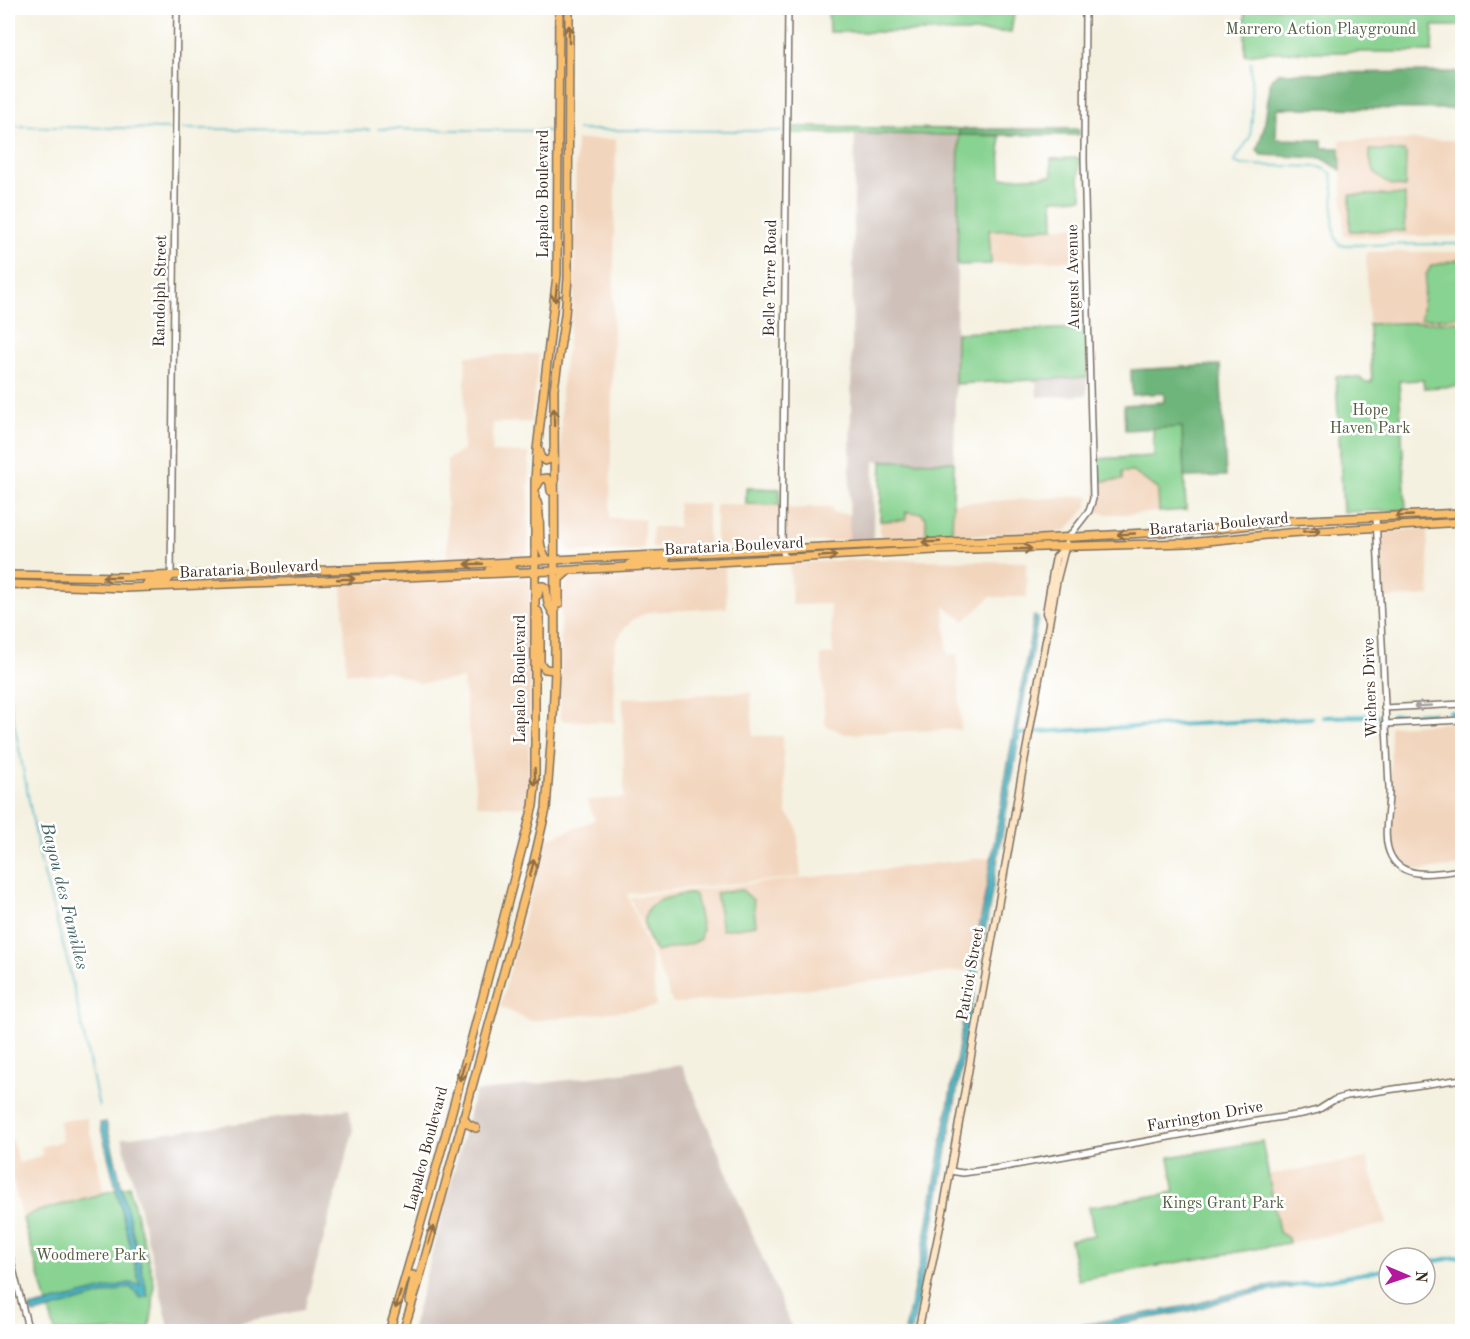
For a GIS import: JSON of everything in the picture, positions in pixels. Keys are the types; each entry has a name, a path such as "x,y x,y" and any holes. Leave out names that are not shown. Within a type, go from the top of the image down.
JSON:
{"main road":[{"name":"Lapalco Boulevard","path":"389,1332 491,967 535,787 535,493 540,422 557,275 559,8"},
{"name":"Lapalco Boulevard","path":"403,1332 424,1263 544,818 552,736 555,670 552,567 554,389 566,306 569,8"},
{"path":"559,63 563,96 565,99 569,95"},
{"path":"558,108 563,108 565,111 565,129 569,150"},
{"path":"557,175 562,192 563,210 568,208"},
{"path":"540,422 542,440 540,458 551,459 555,449"},
{"path":"550,608 552,567 542,549 540,513 535,493 542,479 549,480 554,514"},
{"name":"Barataria Boulevard","path":"8,584 27,583 86,588 144,587 534,572 613,557 876,544 1068,538 1215,530 1285,521 1462,513"},
{"name":"Barataria Boulevard","path":"552,567 572,570 864,554 1188,543 1287,533 1462,522"},
{"path":"540,530 547,542 550,543 554,537"},
{"name":"Patriot Street","path":"918,1332 950,1171 1049,620 1068,538"},
{"path":"864,554 876,544"},
{"path":"873,554 885,544"},
{"path":"1044,548 1053,556 1055,563"},
{"name":"Patriot Street","path":"1049,620 1046,613 1056,557 1065,548"},
{"path":"629,566 634,561 666,559 669,554"},
{"path":"668,565 679,554"},
{"path":"555,670 545,669 540,663 540,618 535,604 539,589 543,585 546,588 550,608 554,615 558,609 559,579 572,570 576,562 606,561 613,557"},
{"name":"Barataria Boulevard","path":"8,574 82,577 171,576 534,561"},
{"path":"534,561 552,567"},
{"path":"484,574 488,570 513,566 514,562"},
{"path":"441,575 453,564"},
{"path":"432,576 443,565"},
{"path":"389,577 400,567"},
{"path":"379,578 389,568"},
{"path":"306,580 310,574 324,569"},
{"path":"288,581 306,570"},
{"path":"216,584 218,579 234,573"},
{"path":"27,583 46,579 48,575"},
{"path":"144,587 147,583 167,580 171,576"},
{"path":"57,585 60,581 82,577"},
{"path":"540,633 544,661 551,662 554,656"},
{"path":"532,806 540,806 544,818"},
{"path":"509,897 523,899"},
{"path":"503,919 517,922"},
{"path":"491,967 505,965"},
{"path":"478,1012 491,1016"},
{"path":"467,1053 480,1053 472,1035"},
{"path":"454,1102 455,1110 451,1126 460,1128"},
{"path":"463,1117 468,1124 476,1128"},
{"path":"442,1143 457,1138"},
{"path":"417,1237 414,1264 419,1266 424,1263"},
{"path":"406,1275 411,1274 414,1278 409,1300 410,1310"}],"street":[{"name":"Randolph Street","path":"171,576 177,8"},
{"name":"Belle Terre Road","path":"782,549 788,8"},
{"name":"August Avenue","path":"1068,538 1089,511 1093,499 1084,159 1085,8"},
{"name":"Wichers Drive","path":"1376,517 1389,791 1387,840 1391,857 1403,869 1411,873 1462,870"},
{"path":"1079,523 1080,530 1092,536"},
{"path":"782,549 782,558"},
{"path":"1384,708 1462,704"},
{"path":"1385,724 1462,720"},
{"name":"Farrington Drive","path":"950,1171 963,1173 999,1168 1302,1114 1318,1110 1334,1100 1347,1096 1462,1079"},
{"path":"8,1249 29,1329"}],"shaded area":[{"path":"855,133 959,135 954,462 874,461 873,536 871,540 849,540"},
{"path":"616,139 610,518 644,519 644,548 574,552 560,540 561,391 574,296 576,140"},
{"path":"1340,140 1462,140 1462,236 1344,236"},
{"path":"1084,226 1084,259 991,264 989,230"},
{"path":"1369,252 1462,252 1462,321 1369,324 1366,254"},
{"path":"539,354 531,422 493,423 492,452 529,453 528,553 519,558 447,560 447,459 463,451 466,356"},
{"path":"1087,377 1087,395 1037,397 1036,380"},
{"path":"1122,472 1133,472 1158,489 1159,512 1108,514 1097,512 1096,481 1122,480"},
{"path":"1090,496 1087,507 1065,532 952,536 953,503"},
{"path":"678,503 708,504 708,546 652,548 652,527 678,527"},
{"path":"716,504 780,505 778,545 716,546"},
{"path":"806,507 832,507 833,513 849,514 849,540 787,544 785,542 786,508 806,509"},
{"path":"906,512 921,513 926,518 926,537 882,539 880,521 905,520"},
{"path":"1427,528 1430,596 1384,598 1382,532"},
{"path":"869,559 1026,562 1027,597 990,597 965,621 944,606 947,654 957,654 961,729 845,734 825,725 821,655 833,654 830,604 792,605 790,563"},
{"path":"725,566 727,608 648,612 633,619 622,631 615,644 613,662 615,722 564,721 560,718 561,594 572,575"},
{"path":"526,577 530,580 532,588 528,807 477,805 463,679 420,683 387,671 346,673 342,583"},
{"path":"751,692 753,736 782,736 787,813 797,826 801,877 627,894 651,956 656,1007 531,1021 500,1007 545,840 595,820 587,800 624,798 623,698"},
{"path":"1462,722 1462,866 1422,870 1408,868 1398,861 1392,850 1390,728 1391,726"},
{"path":"994,857 970,970 673,1004 630,897"},
{"path":"682,1065 793,1331 411,1332 475,1092"},
{"path":"349,1109 353,1132 304,1310 195,1331 170,1331 122,1138"},
{"path":"87,1118 104,1192 32,1213 23,1219 8,1162 8,1139 11,1138 19,1163 43,1155 41,1147 62,1141 59,1121"},
{"path":"1367,1158 1387,1224 1289,1243 1288,1238 1279,1232 1268,1175"}],"green space":[{"path":"828,8 1015,8 1011,32 829,32"},
{"name":"Marrero Action Playground","path":"1245,8 1462,8 1462,26 1433,26 1432,52 1270,52 1245,55"},
{"path":"1462,72 1462,109 1277,108 1276,139 1322,140 1322,148 1340,148 1341,170 1322,158 1261,155 1257,150 1264,128 1271,79 1278,73"},
{"path":"791,127 959,129 960,135 1000,136 1001,178 1052,176 1051,159 1079,158 1079,181 1083,198 1053,199 1054,228 989,230 991,264 957,265 959,135 791,133"},
{"path":"959,129 1079,129 1079,135 959,135"},
{"path":"1370,150 1404,151 1406,154 1405,187 1390,184 1378,177 1374,172"},
{"path":"1350,195 1405,195 1405,231 1350,231"},
{"path":"1462,259 1462,314 1451,318 1421,319 1426,275 1431,266"},
{"name":"Hope Haven Park","path":"1462,321 1462,386 1424,388 1423,380 1399,381 1406,510 1343,512 1336,376 1360,378 1364,382 1372,382 1369,324"},
{"path":"1086,328 1087,377 955,384 956,333"},
{"path":"1220,365 1226,476 1184,477 1182,427 1125,430 1124,405 1164,402 1164,393 1132,395 1131,370"},
{"path":"1182,427 1186,510 1159,512 1158,489 1133,472 1122,472 1122,480 1096,481 1096,459 1154,456 1153,428"},
{"path":"882,461 954,462 952,536 926,537 926,518 921,513 906,512 906,520 880,521"},
{"path":"746,488 780,489 780,505 746,504"},
{"path":"742,890 753,900 756,925 722,930 716,893"},
{"path":"689,894 695,895 702,929 700,939 693,943 657,952 650,942 645,916 654,904 662,900"},
{"name":"Kings Grant Park","path":"1262,1141 1279,1232 1288,1238 1289,1243 1078,1280 1070,1240 1094,1235 1089,1207 1175,1192 1169,1157"},
{"name":"Woodmere Park","path":"129,1186 154,1282 149,1331 55,1331 23,1219 32,1213"}],"water":[{"path":"1034,616 1038,617 1019,738 931,1238 912,1331 905,1331 926,1233"},
{"path":"106,1122 148,1296 141,1298 130,1287 35,1314 30,1308 129,1283 140,1285 100,1123"},
{"path":"1282,1284 1295,1285 1295,1287 1235,1297 1194,1310 1079,1331 1048,1331 1193,1305 1234,1293"}],"waterway":[{"path":"1251,61 1250,137 1234,162 1242,165 1320,167 1331,173 1334,190 1334,231 1340,245 1462,244"},
{"path":"8,126 171,129"},
{"path":"183,129 370,130"},
{"path":"378,129 553,131"},
{"path":"578,130 782,131"},
{"name":"Bayou des Familles","path":"8,691 41,863 69,967 99,1107"},
{"path":"1449,712 1462,712"},
{"path":"1392,715 1433,713"},
{"path":"1323,717 1378,716"},
{"path":"1015,738 1020,734 1034,732 1312,718"},
{"path":"1437,1261 1462,1256"},
{"path":"1292,1286 1377,1271"}]}
